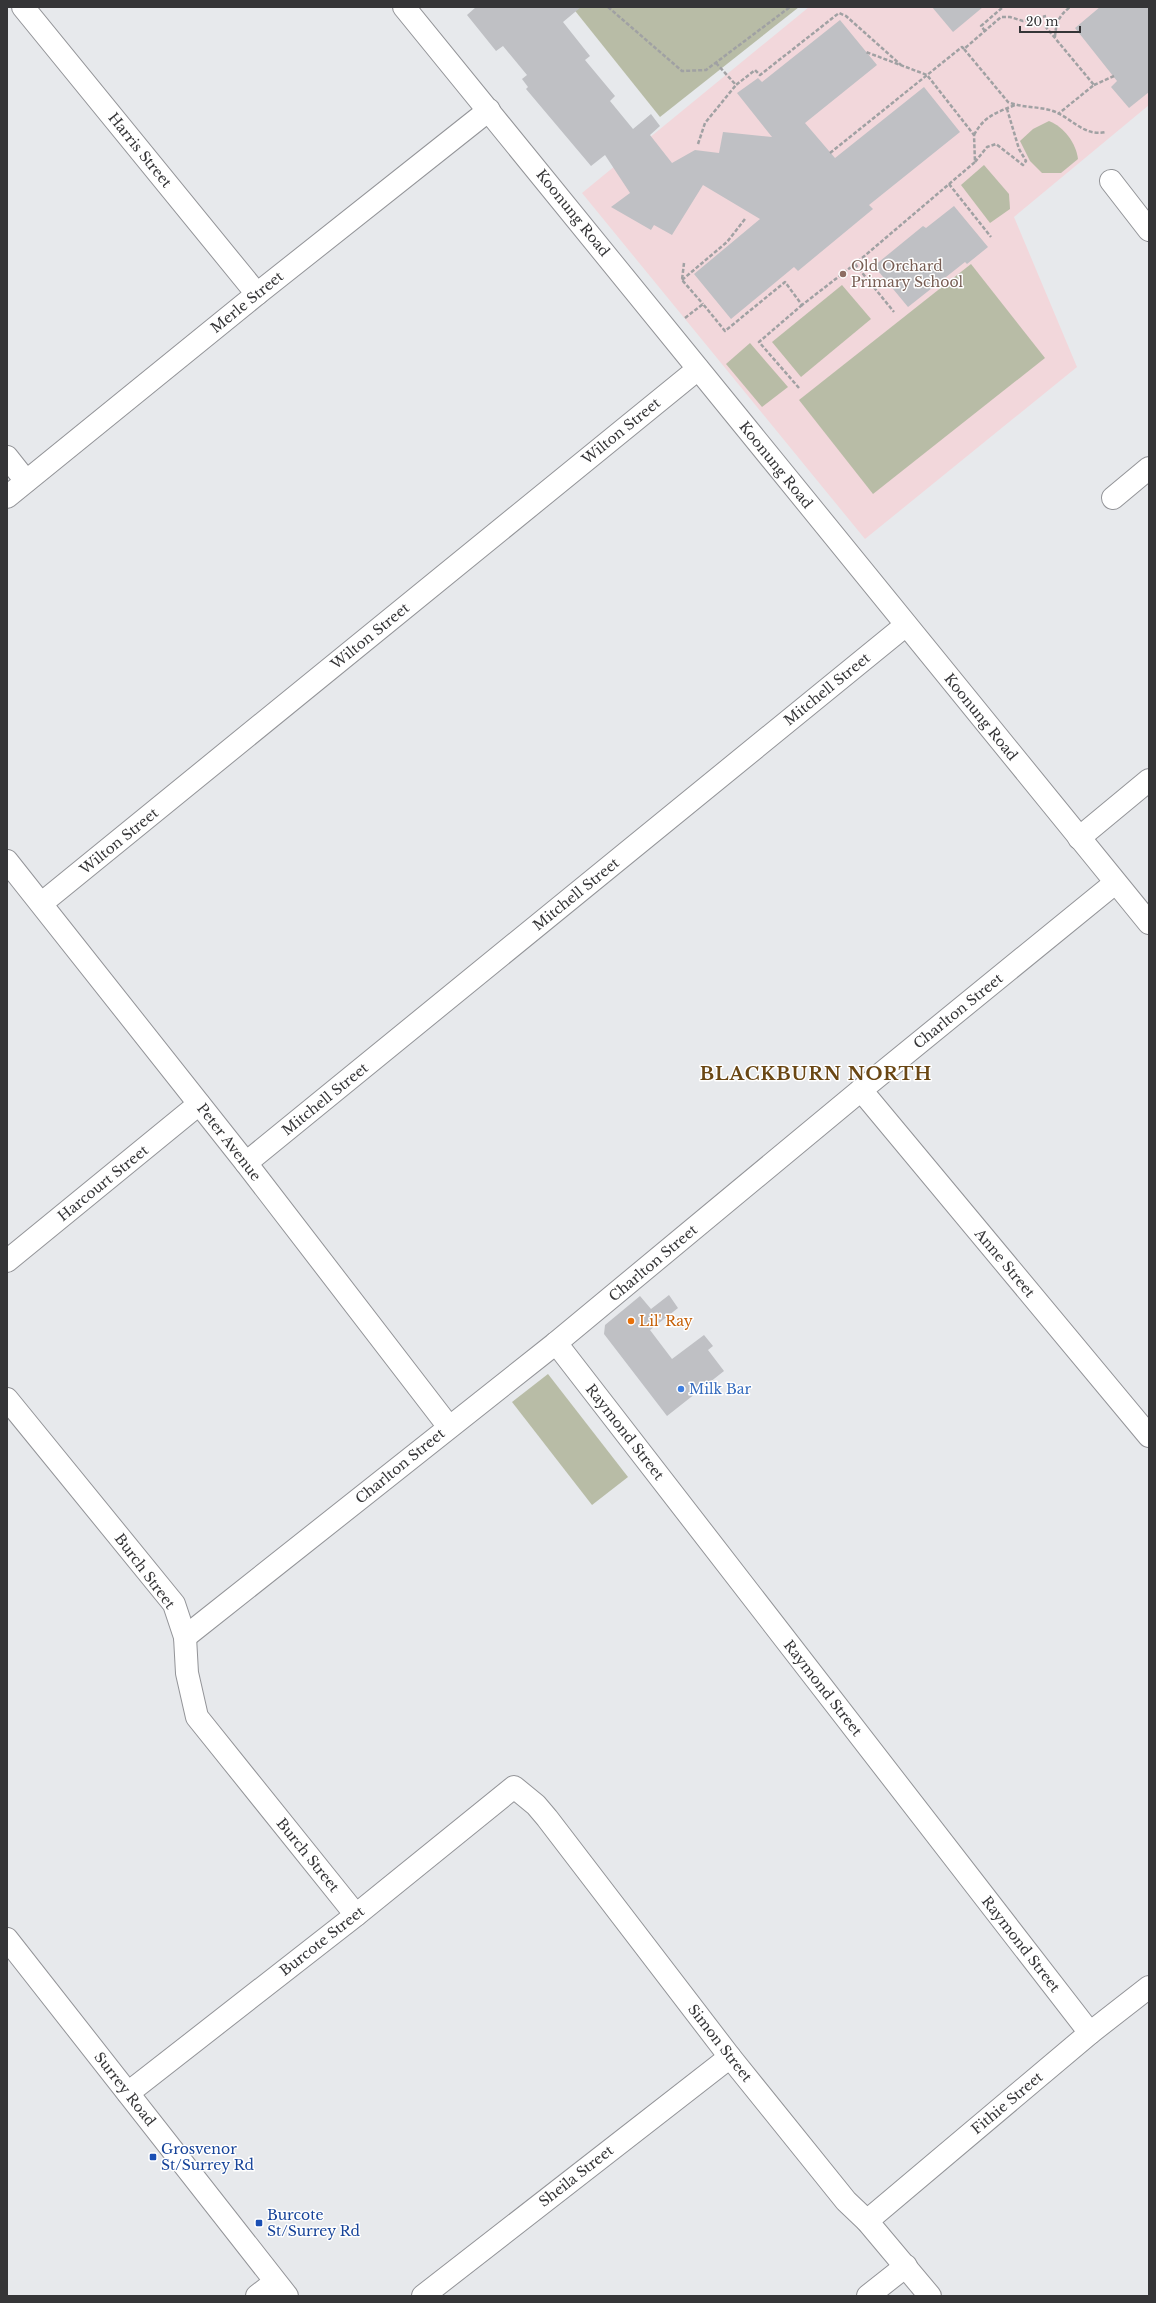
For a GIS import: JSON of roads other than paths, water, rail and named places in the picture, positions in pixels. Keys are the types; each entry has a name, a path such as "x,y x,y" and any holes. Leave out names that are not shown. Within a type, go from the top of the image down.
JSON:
{"street":[{"name":"Harris Street","path":"23,7 257,294"},
{"name":"Koonung Road","path":"404,7 1149,923"},
{"name":"Merle Street","path":"7,497 257,294 489,110"},
{"path":"1111,181 1149,230"},
{"name":"Wilton Street","path":"42,903 698,369"},
{"path":"7,457 26,481"},
{"path":"1113,498 1149,468"},
{"name":"Mitchell Street","path":"246,1163 906,625"},
{"path":"1079,838 1149,780"},
{"name":"Peter Avenue","path":"7,861 42,903 246,1163 448,1427"},
{"name":"Charlton Street","path":"185,1637 448,1427 556,1343 860,1090 1115,883"},
{"name":"Anne Street","path":"860,1090 1149,1436"},
{"name":"Harcourt Street","path":"7,1261 199,1104"},
{"name":"Raymond Street","path":"556,1343 1090,2033"},
{"name":"Burch Street","path":"7,1399 174,1604 185,1637 187,1673 197,1718 356,1914"},
{"name":"Burcote Street","path":"128,2092 356,1914 514,1787"},
{"name":"Simon Street","path":"514,1787 536,1805 547,1818 730,2057 846,2201 867,2221 930,2296"},
{"name":"Surrey Road","path":"7,1939 281,2289"},
{"name":"Fithie Street","path":"867,2221 1090,2033 1149,1987"},
{"name":"Sheila Street","path":"423,2296 730,2057"},
{"path":"868,2296 906,2266"},
{"path":"257,2296 281,2289"}],"place":[{"name":"Old Orchard Primary School","path":"843,274"},
{"name":"Lil' Ray","path":"631,1321"},
{"name":"Milk Bar","path":"681,1389"},
{"name":"Grosvenor St/Surrey Rd","path":"153,2157"},
{"name":"Burcote St/Surrey Rd","path":"259,2223"}],"district":[{"name":"BLACKBURN NORTH","path":"816,1074"}]}
